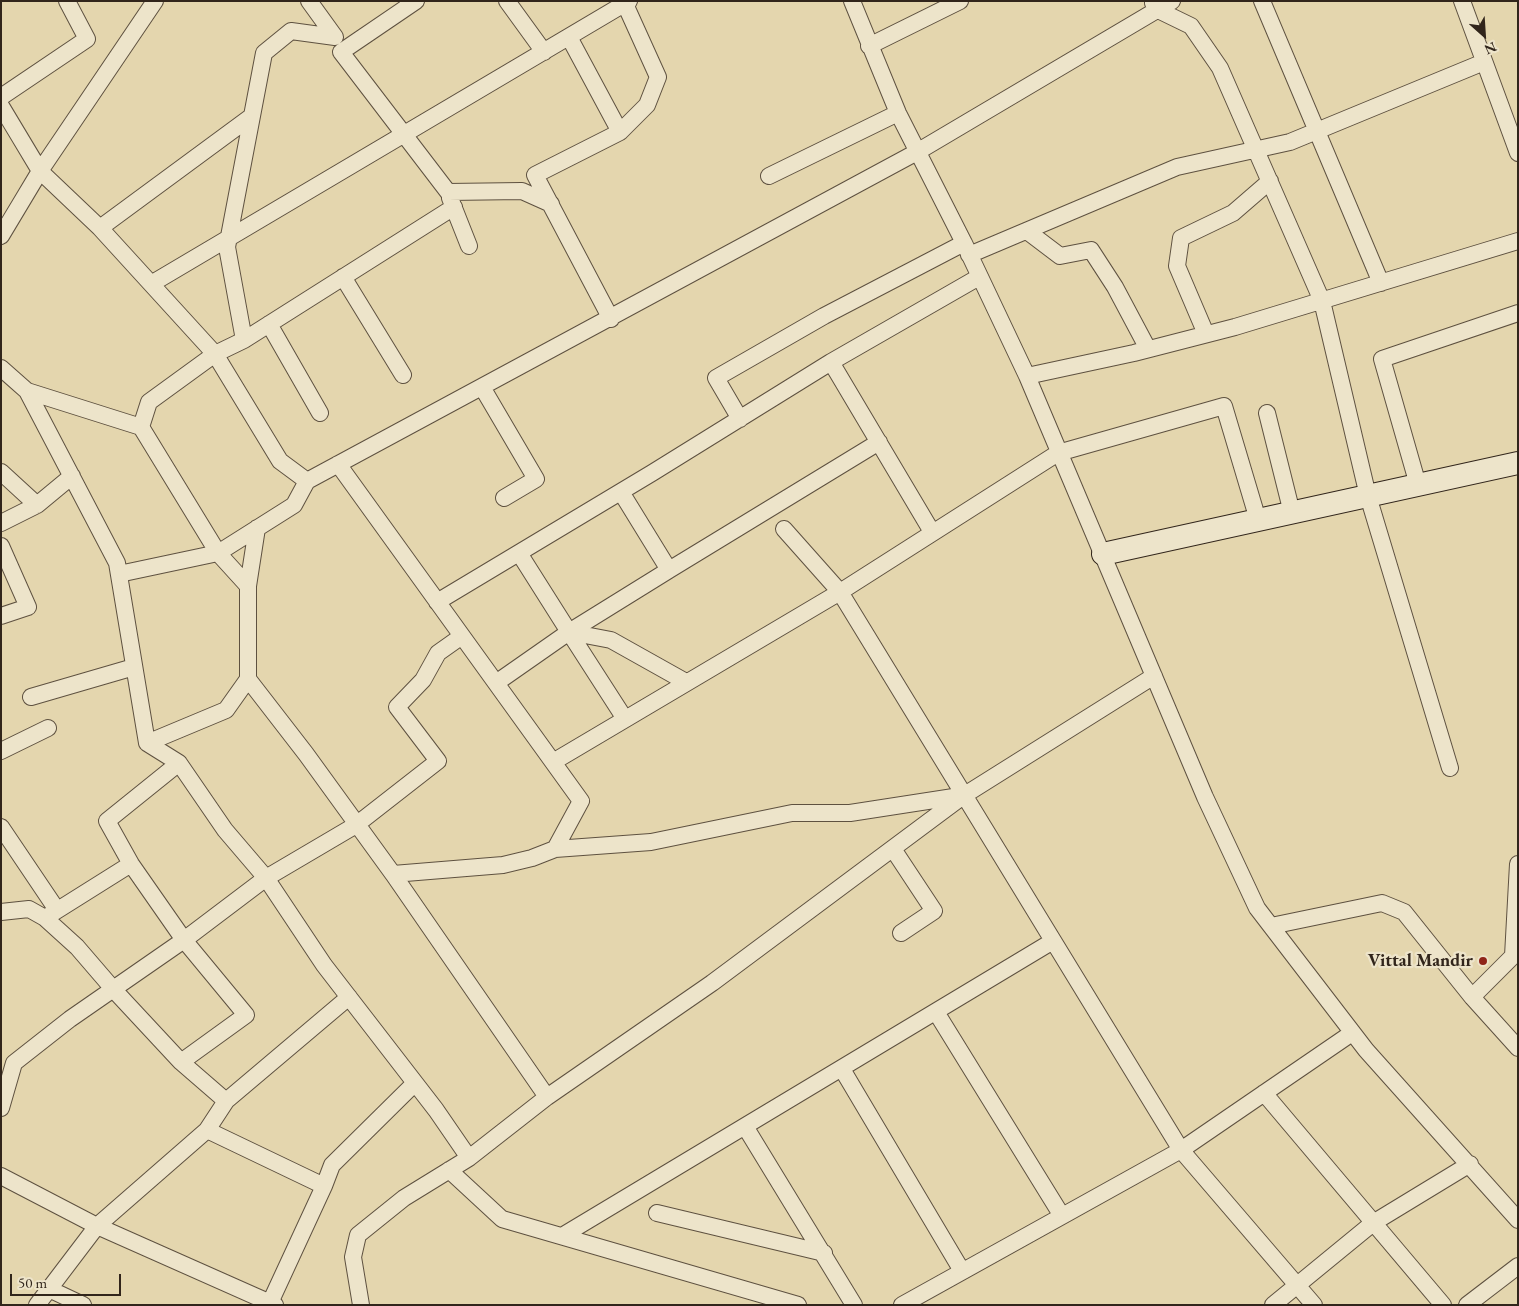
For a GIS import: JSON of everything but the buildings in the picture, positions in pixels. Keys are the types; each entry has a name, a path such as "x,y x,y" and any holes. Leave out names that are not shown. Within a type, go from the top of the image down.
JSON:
{"street":[{"path":"1,97 87,39 67,1"},
{"path":"3,230 40,170 155,1"},
{"path":"244,340 227,247 228,238 264,53 291,30 335,37 309,1"},
{"path":"416,1 340,52 448,192 469,246"},
{"path":"507,1 544,52"},
{"path":"852,1 898,113 967,249 1027,376 1205,797 1257,908 1352,1033 1518,1220"},
{"path":"870,46 960,1"},
{"path":"119,574 218,553 294,505 307,481 611,319 917,152 1154,5 1172,1"},
{"path":"1262,1 1380,283"},
{"path":"1462,1 1518,153"},
{"path":"151,284 627,2 658,77 647,106 620,132 535,175 611,319"},
{"path":"1154,5 1191,26 1220,68 1322,302 1368,496 1450,768"},
{"path":"569,37 620,132"},
{"path":"740,418 716,378 824,316 967,249 1027,231 1176,167 1256,151 1290,142 1317,129 1484,62"},
{"path":"1,106 40,170 100,228 215,354 280,461 307,481"},
{"path":"769,176 898,113"},
{"path":"100,228 252,116"},
{"path":"1206,334 1176,266 1181,238 1233,213 1270,181"},
{"path":"448,192 522,190 550,204"},
{"path":"141,427 149,402 215,354 244,340 454,208"},
{"path":"1027,231 1060,256 1091,250 1115,288 1148,349"},
{"path":"1027,376 1206,334 1322,302 1518,241"},
{"path":"343,277 403,375"},
{"path":"437,602 621,492 831,362 979,277"},
{"path":"1418,485 1382,359 1518,313"},
{"path":"269,324 320,413"},
{"path":"831,362 932,532"},
{"path":"1,368 28,391 117,563 147,743 179,763 225,830 266,878 324,965 415,1083 469,1158"},
{"path":"482,387 536,479 504,498"},
{"path":"28,391 141,427 218,553 248,586"},
{"path":"553,762 840,592 1058,453 1224,406 1258,520"},
{"path":"1267,413 1292,513"},
{"path":"496,683 569,632 879,442"},
{"path":"1103,554 1518,463"},
{"path":"338,464 581,801 555,849"},
{"path":"1,472 37,505"},
{"path":"1,523 37,505 72,476"},
{"path":"621,492 669,570"},
{"path":"147,743 226,710 248,680 248,586 257,528"},
{"path":"784,529 840,592 1181,1150 1314,1305"},
{"path":"1,546 28,607 1,616"},
{"path":"519,553 625,719"},
{"path":"569,632 611,640 686,682"},
{"path":"1,1108 14,1063 70,1019 184,940 266,878 356,825 438,761 397,707 423,680 438,653 462,636"},
{"path":"31,697 134,666"},
{"path":"361,1305 353,1256 358,1236 404,1198 469,1158 547,1097 712,983 963,796 1154,676"},
{"path":"248,680 306,754 393,874 547,1097"},
{"path":"1,752 48,728"},
{"path":"179,763 107,821 130,864 184,940 246,1015 181,1062"},
{"path":"393,874 503,865 532,858 555,849 651,842 792,813 850,813 963,796"},
{"path":"1,827 51,914 77,947 181,1062 226,1101"},
{"path":"893,848 934,911 901,933"},
{"path":"1,912 29,909 51,914 130,864"},
{"path":"1472,997 1513,956 1518,864"},
{"path":"1271,926 1382,903 1404,912 1472,997 1518,1048"},
{"path":"562,1236 746,1128 1053,941"},
{"path":"37,1305 97,1226 207,1130 226,1101 349,997"},
{"path":"936,1012 1062,1216"},
{"path":"902,1305 1181,1150 1352,1033"},
{"path":"842,1069 962,1271"},
{"path":"1,1176 97,1226 271,1304 332,1165 415,1083"},
{"path":"1264,1093 1443,1305"},
{"path":"746,1128 854,1305"},
{"path":"207,1130 324,1186"},
{"path":"1273,1305 1373,1223 1470,1164"},
{"path":"449,1170 502,1219 798,1305"},
{"path":"657,1213 824,1253"},
{"path":"1468,1305 1518,1266"},
{"path":"49,1288 83,1305"}],"place":[{"name":"Vittal Mandir","path":"1483,961"}]}
